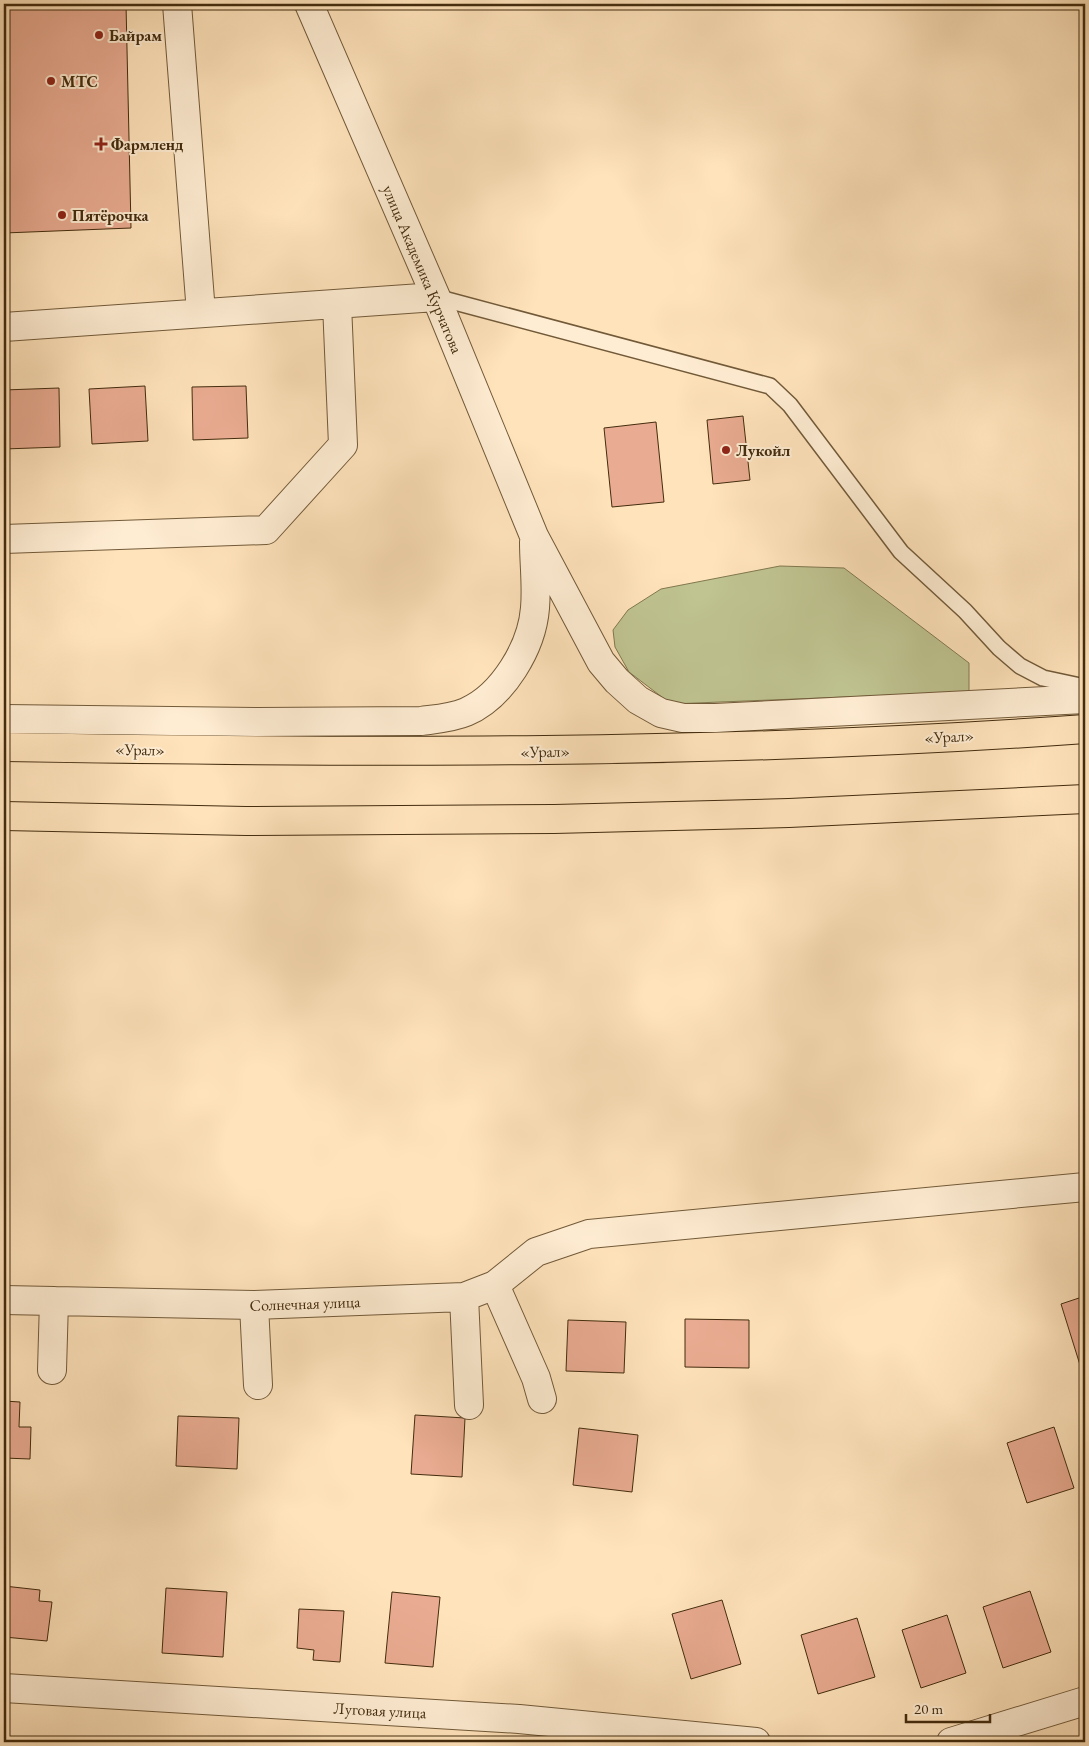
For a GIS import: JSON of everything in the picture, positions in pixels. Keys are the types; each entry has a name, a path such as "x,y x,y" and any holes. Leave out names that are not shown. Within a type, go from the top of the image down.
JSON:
{"highway":[{"name":"«Урал»","path":"4,747 259,751 540,751 791,744 1085,729"},
{"path":"4,816 246,821 554,819 789,813 1085,798"}],"street":[{"path":"177,4 201,313"},
{"name":"улица Академика Курчатова","path":"308,4 436,297 534,536 601,662 617,681 638,700 661,713 683,718 716,718 1085,699"},
{"path":"4,327 436,297"},
{"path":"4,539 266,530 343,445 337,304"},
{"path":"4,719 257,722 421,721 466,712 501,686 518,662 529,634 535,608 534,536"},
{"name":"Солнечная улица","path":"4,1300 254,1305 464,1297 495,1285 536,1252 589,1234 1085,1188"},
{"path":"495,1285 536,1378 542,1399"},
{"path":"464,1297 469,1405"},
{"path":"52,1370 54,1302"},
{"path":"254,1305 258,1385"},
{"name":"Луговая улица","path":"4,1688 519,1719 756,1742"},
{"path":"951,1742 1085,1701"}],"lane":[{"path":"436,297 770,386 790,405 901,552 965,611 999,648 1020,666 1043,678 1085,687"}],"green space":[{"path":"780,566 844,568 969,663 969,692 671,704 629,672 615,647 613,630 628,610 661,589"}],"building":[{"path":"4,4 126,4 131,228 4,233"},
{"path":"145,386 148,441 92,444 89,389"},
{"path":"246,386 248,438 193,440 192,387"},
{"path":"59,388 60,447 4,449 4,390"},
{"path":"743,416 750,480 713,484 707,420"},
{"path":"656,422 664,502 612,507 604,428"},
{"path":"1085,1296 1085,1381 1061,1304"},
{"path":"685,1319 749,1320 749,1368 685,1367"},
{"path":"568,1320 626,1322 624,1373 566,1371"},
{"path":"4,1401 20,1402 19,1427 31,1427 30,1459 4,1458"},
{"path":"415,1415 465,1418 462,1477 411,1474"},
{"path":"178,1416 239,1418 237,1469 176,1466"},
{"path":"1054,1427 1074,1488 1027,1503 1007,1443"},
{"path":"579,1428 638,1435 632,1492 573,1485"},
{"path":"4,1586 40,1590 39,1601 52,1602 47,1641 4,1637"},
{"path":"166,1588 227,1592 223,1657 162,1653"},
{"path":"1030,1591 1051,1652 1003,1668 983,1607"},
{"path":"392,1592 440,1597 433,1667 385,1663"},
{"path":"722,1600 741,1664 691,1679 672,1614"},
{"path":"299,1609 344,1611 340,1662 313,1660 314,1650 297,1648"},
{"path":"947,1615 966,1673 921,1688 902,1630"},
{"path":"857,1618 875,1677 818,1694 801,1635"}],"place":[{"name":"Байрам","path":"99,35"},
{"name":"МТС","path":"51,81"},
{"name":"Фармленд","path":"101,144"},
{"name":"Пятёрочка","path":"62,215"},
{"name":"Лукойл","path":"726,450"}]}
